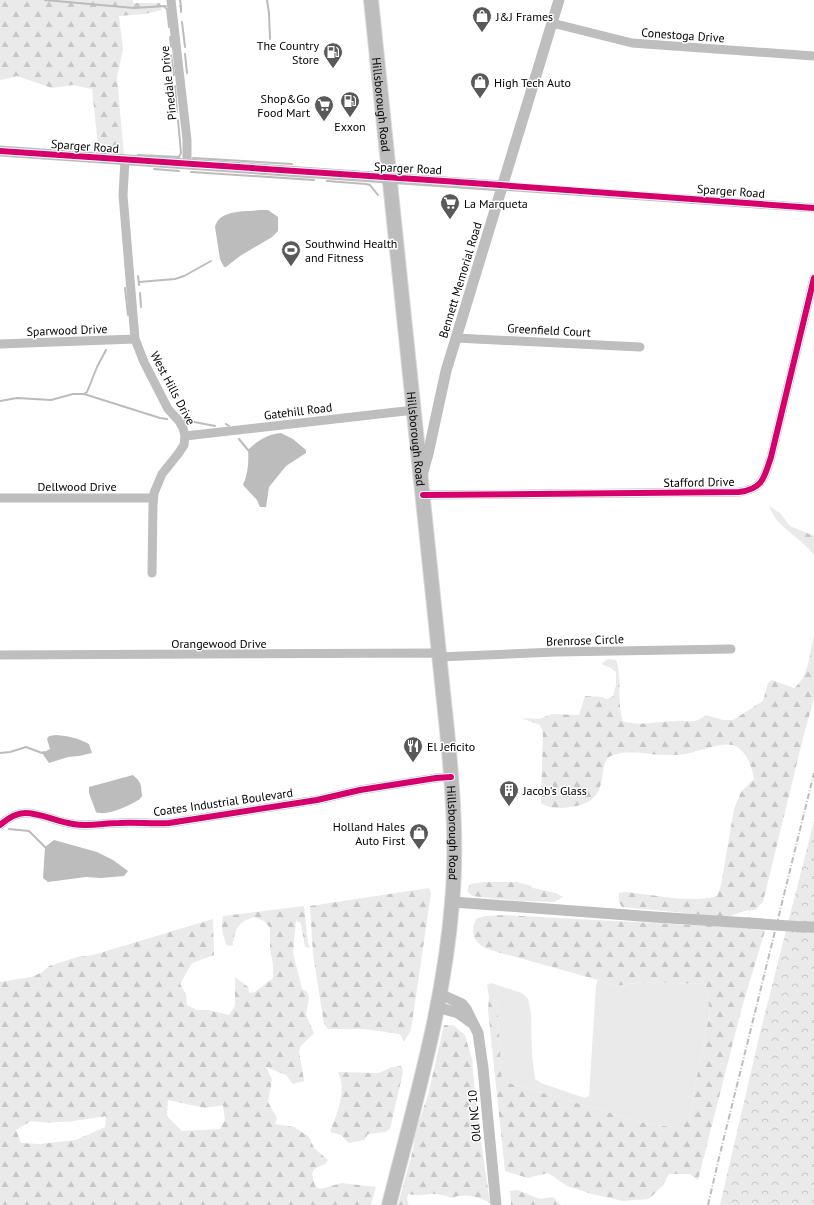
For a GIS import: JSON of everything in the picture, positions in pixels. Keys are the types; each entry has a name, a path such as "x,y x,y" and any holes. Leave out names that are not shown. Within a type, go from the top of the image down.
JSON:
{"main road":[{"name":"Hillsborough Road","path":"371,0 451,777 454,846 453,902 447,950 438,1000 418,1091 389,1205"}],"street":[{"name":"Pinedale Drive","path":"171,0 187,140 187,164"},
{"name":"Bennett Memorial Road","path":"421,478 428,454 438,401 446,371 559,0"},
{"name":"Conestoga Drive","path":"552,23 632,43 814,56"},
{"name":"Sparger Road","path":"0,151 814,208"},
{"name":"West Hills Drive","path":"126,160 124,196 135,339 144,362 168,409 179,421 185,436 184,445 162,474 153,498 152,573"},
{"name":"Stafford Drive","path":"423,495 739,492 748,491 755,488 760,485 764,477 770,457 814,278"},
{"name":"Greenfield Court","path":"456,338 640,347"},
{"name":"Sparwood Drive","path":"0,344 135,339"},
{"name":"Gatehill Road","path":"185,436 414,410"},
{"name":"Dellwood Drive","path":"0,498 153,498"},
{"name":"Brenrose Circle","path":"439,655 731,649"},
{"name":"Orangewood Drive","path":"0,654 439,655"},
{"name":"Coates Industrial Boulevard","path":"0,825 15,815 24,813 36,814 73,825 169,823 317,800 375,788 436,778 451,777"},
{"path":"453,902 809,927"},
{"name":"Old NC 10","path":"438,1000 474,1024 480,1045 496,1205"}],"green space":[{"path":"0,0 133,0 133,3 160,3 162,10 145,14 119,16 123,49 117,77 124,156 99,155 92,89 73,85 52,88 17,76 0,80"},
{"path":"769,506 780,513 790,526 814,536 814,555 777,521"},
{"path":"814,635 814,699 763,902 755,910 744,911 728,917 622,907 619,902 619,893 625,892 684,899 717,896 721,885 734,809 741,792 754,779 747,757 741,750 732,745 719,745 680,755 624,752 611,756 606,760 599,791 593,798 584,804 570,807 552,807 541,803 543,733 540,725 521,718 539,719 552,714 579,715 585,696 602,697 607,699 613,696 616,685 616,672 601,664 608,659 616,660 618,667 620,706 623,721 642,724 692,721 698,720 706,715 723,720 733,720 763,701 768,683 772,680 794,688 799,684 806,671"},
{"path":"814,821 814,1205 720,1205 761,1029"},
{"path":"484,882 517,882 533,888 556,893 563,897 554,902 520,901 472,896 467,891 470,884"},
{"path":"429,888 431,893 411,1030 404,1042 400,1034 364,1029 328,1029 324,1024 313,954 310,906"},
{"path":"304,906 308,943 310,948 305,947 301,923 296,921 293,953 302,989 307,992 309,997 306,1015 314,1033 301,1046 299,1051 304,1081 293,1084 286,1075 266,1067 272,1079 268,1102 277,1118 275,1124 294,1127 309,1137 314,1148 328,1160 325,1164 314,1169 312,1174 315,1186 320,1189 342,1183 376,1187 371,1205 0,1205 0,982 31,977 41,973 49,966 77,957 93,955 213,919 214,955 192,963 180,984 186,994 187,1005 197,1010 208,1010 229,1015 235,1006 235,977 248,987 249,993 255,992 273,978 273,964 270,949 270,928 264,921 254,917 240,924 236,930 233,945 230,946 227,945 223,934 223,916","holes":["168,1100 205,1108 223,1105 225,1120 220,1129 182,1131 167,1116","106,1116 105,1127 76,1140 40,1144 21,1143 16,1130 31,1121 60,1122"]},
{"path":"505,915 746,928 765,931 742,1007 698,1180 690,1174 669,1174 663,1185 649,1199 623,1201 592,1194 567,1186 548,1173 528,1178 505,1171 488,1010 489,997 497,1001 502,1081 648,1124 672,1127 690,1112 710,1011 705,984 643,982 615,986 487,949 482,946 476,940 473,933 476,919 485,916"},
{"path":"598,980 615,986 643,982 705,984 710,1011 690,1112 673,1127 648,1124 502,1081 497,1001 489,997 487,985 491,983 522,993 528,999 531,1013 532,1056 535,1079 541,1083 585,1098 589,1096 596,985"},
{"path":"444,1025 453,1025 465,1035 472,1059 477,1113 490,1203 471,1196 457,1196 452,1198 436,1194 408,1194 407,1199 409,1205 398,1205 413,1150 415,1133 428,1095"},
{"path":"401,1066 403,1072 390,1129 385,1132 368,1134 364,1140 349,1143 341,1135 330,1132 338,1110 341,1095 342,1087 338,1072 379,1073 392,1067"},
{"path":"517,1190 540,1199 553,1197 561,1205 511,1205 510,1191"}],"shaded area":[{"path":"268,210 278,217 278,231 272,237 224,267 220,259 215,227 217,221 233,212"},
{"path":"281,433 293,439 306,450 306,453 286,466 269,487 266,507 260,507 257,500 243,485 248,468 248,450 263,438"},
{"path":"56,735 73,738 89,744 92,753 68,757 49,763 42,753 50,749 47,739 49,736"},
{"path":"133,775 140,784 142,796 140,799 112,812 96,812 89,793 89,787"},
{"path":"54,840 97,852 113,860 128,871 124,876 101,878 86,877 48,882 43,878 45,847"}],"waterway":[{"path":"45,0 134,8 166,6"},
{"path":"180,0 180,6"},
{"path":"267,0 270,39"},
{"path":"163,6 167,9 169,27"},
{"path":"181,6 181,12"},
{"path":"182,22 185,47"},
{"path":"170,37 171,47"},
{"path":"185,54 187,73"},
{"path":"171,55 174,75"},
{"path":"175,86 177,112"},
{"path":"138,155 179,157 181,153 178,120"},
{"path":"193,158 292,164"},
{"path":"154,169 179,171"},
{"path":"191,172 314,180"},
{"path":"327,181 370,185 378,195"},
{"path":"139,282 175,279 184,276 211,261"},
{"path":"138,276 139,285"},
{"path":"125,288 128,315"},
{"path":"140,293 141,307"},
{"path":"84,394 87,392 106,350"},
{"path":"0,401 17,398 51,400 73,394 84,394 167,419"},
{"path":"184,420 215,426"},
{"path":"239,439 248,450"},
{"path":"0,753 10,752 26,747 42,753 44,752"},
{"path":"9,829 29,831 45,847 48,848"}],"railway":[{"path":"708,1205 814,773"}],"cycle path":[{"path":"0,151 814,208"},
{"path":"423,495 739,492 753,488 758,485 764,477 771,457 814,278"},
{"path":"0,825 8,819 21,813 37,814 79,825 113,823 169,823 317,800 360,790 451,777"}],"place":[{"name":"J&J Frames","path":"482,33"},
{"name":"The Country Store","path":"333,69"},
{"name":"High Tech Auto","path":"480,99"},
{"name":"Exxon","path":"350,118"},
{"name":"Shop&Go Food Mart","path":"324,122"},
{"name":"La Marqueta","path":"450,220"},
{"name":"Southwind Health and Fitness","path":"291,267"},
{"name":"El Jeficito","path":"413,763"},
{"name":"Jacob's Glass","path":"509,807"},
{"name":"Holland Hales Auto First","path":"419,850"}]}
